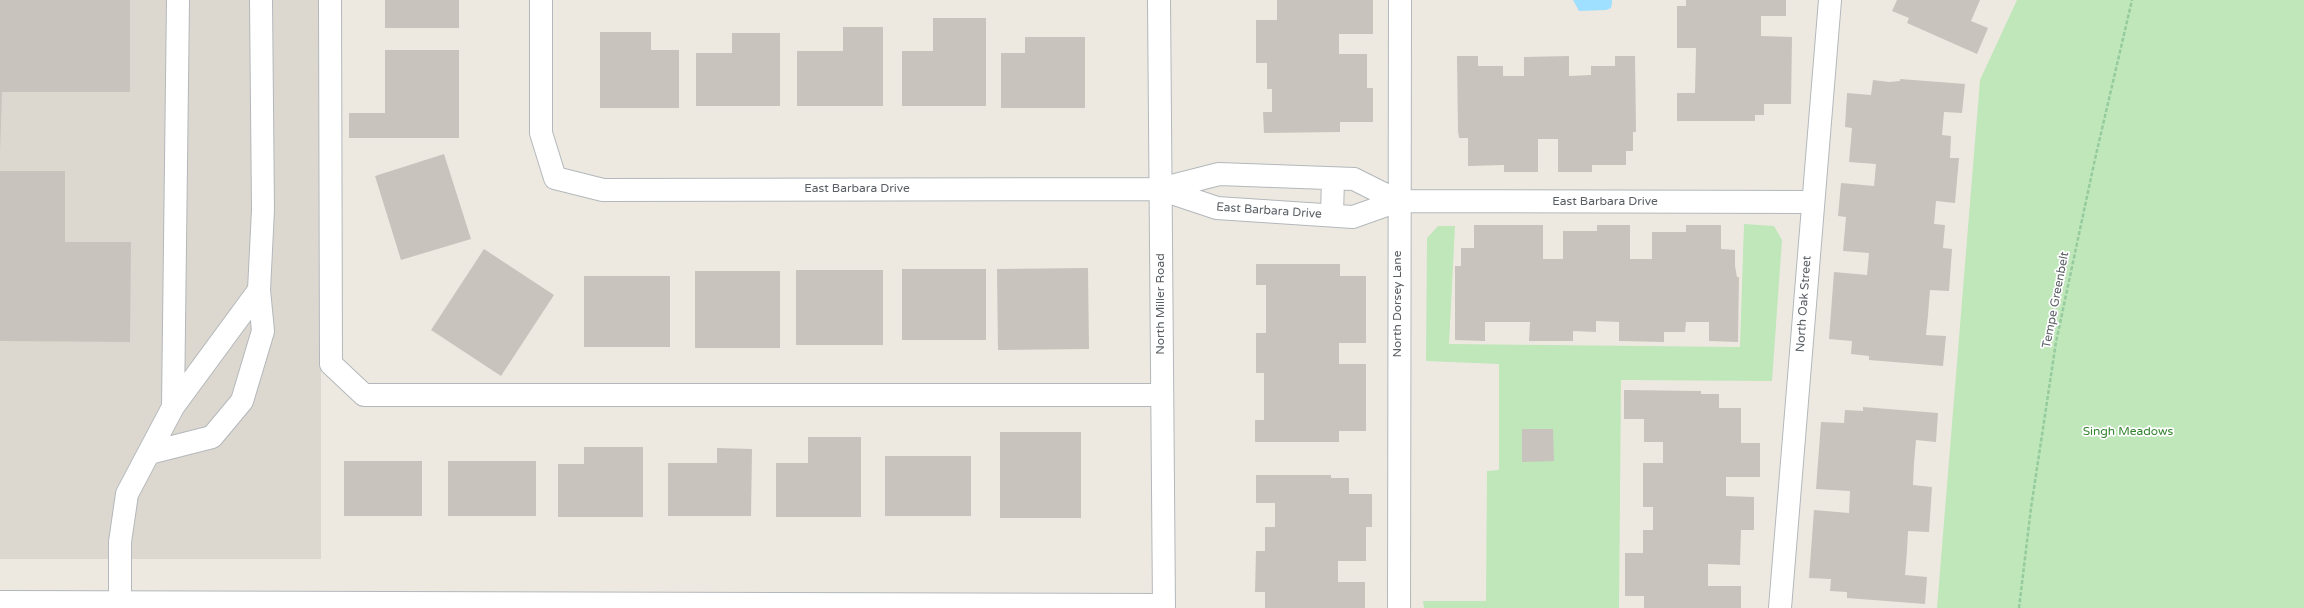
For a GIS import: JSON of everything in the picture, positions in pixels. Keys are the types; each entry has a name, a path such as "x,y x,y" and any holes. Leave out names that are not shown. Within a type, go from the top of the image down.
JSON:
{"street":[{"path":"173,407 178,0"},
{"path":"149,453 212,437 242,401 263,330 259,290 263,210 261,0"},
{"path":"330,0 331,364 364,395 1162,395"},
{"name":"East Barbara Drive","path":"541,0 541,133 555,178 603,190 1160,189 1219,174 1354,179 1398,201"},
{"name":"North Miller Road","path":"1159,0 1164,606"},
{"name":"North Dorsey Lane","path":"1399,608 1398,201 1400,0"},
{"name":"North Oak Street","path":"1780,608 1812,202 1830,0"},
{"name":"East Barbara Drive","path":"1332,215 1333,179"},
{"name":"East Barbara Drive","path":"1160,189 1217,208 1353,217 1398,201 1812,202"},
{"path":"120,605 120,542 127,494 173,407 259,290"},
{"path":"0,602 120,605 1164,606"}],"path":[{"name":"Tempe Greenbelt","path":"2019,608 2031,508 2056,342 2094,159 2132,0"}],"shaded area":[{"path":"0,0 321,0 321,559 0,559"}],"green space":[{"name":"Singh Meadows","path":"2017,0 2304,0 2304,608 1937,608 1980,80"},
{"path":"1744,224 1774,226 1782,240 1772,381 1621,380 1619,608 1424,608 1423,601 1486,601 1487,471 1499,470 1499,364 1426,361 1427,238 1438,226 1455,226 1449,344 1740,347"}],"water":[{"path":"1573,0 1612,0 1612,3 1611,8 1606,10 1579,11"}],"building":[{"path":"0,0 130,0 130,92 2,92 0,153"},
{"path":"385,0 459,0 459,28 385,28"},
{"path":"1277,0 1373,0 1373,34 1339,34 1339,54 1367,54 1367,88 1373,88 1373,122 1340,122 1340,132 1264,133 1263,112 1272,112 1272,89 1267,89 1267,63 1256,63 1256,20 1277,20"},
{"path":"1686,0 1786,0 1786,16 1761,16 1761,36 1792,37 1791,104 1764,104 1764,115 1755,115 1755,121 1677,121 1677,93 1695,93 1696,48 1677,48 1677,6 1686,6"},
{"path":"1897,0 1980,0 1971,21 1988,28 1977,54 1907,23 1909,18 1892,11"},
{"path":"933,18 986,18 986,106 902,106 902,51 933,51"},
{"path":"843,27 883,27 883,106 797,106 797,51 843,51"},
{"path":"600,32 651,32 651,50 679,50 679,108 600,108"},
{"path":"732,33 780,33 780,106 696,106 696,53 732,53"},
{"path":"1025,37 1085,37 1085,108 1001,108 1001,53 1025,53"},
{"path":"385,50 459,50 459,138 349,138 349,113 385,113"},
{"path":"1457,56 1478,56 1478,66 1503,66 1503,76 1524,76 1524,57 1569,56 1569,76 1591,75 1591,66 1615,66 1615,56 1635,56 1636,132 1633,132 1633,151 1626,151 1626,165 1592,165 1592,172 1558,172 1558,139 1538,139 1538,172 1504,172 1504,165 1468,166 1468,138 1459,138 1458,131"},
{"path":"1900,79 1965,84 1962,113 1944,112 1942,135 1951,136 1950,158 1959,158 1955,203 1936,201 1934,224 1945,225 1943,248 1952,249 1949,291 1930,290 1926,335 1946,336 1943,366 1869,360 1869,356 1851,354 1852,341 1829,339 1834,272 1867,275 1869,253 1843,251 1846,217 1838,216 1841,183 1874,186 1876,164 1849,162 1852,128 1845,127 1847,93 1871,95 1873,80 1889,82 1900,81"},
{"path":"444,154 471,239 401,260 375,176"},
{"path":"0,171 65,171 65,242 131,242 130,342 0,341"},
{"path":"1474,225 1543,225 1543,259 1563,259 1563,231 1597,231 1597,225 1630,225 1630,259 1652,259 1652,232 1686,232 1686,225 1721,225 1721,249 1735,250 1735,266 1737,277 1739,277 1738,342 1709,341 1709,322 1686,322 1685,332 1664,332 1664,342 1619,341 1619,322 1596,321 1596,332 1573,331 1573,341 1529,341 1530,322 1485,322 1485,341 1455,340 1455,266 1461,266 1461,248 1474,248"},
{"path":"484,249 554,295 501,376 431,330"},
{"path":"1256,264 1340,264 1340,276 1366,276 1366,343 1339,343 1339,364 1366,364 1366,431 1339,431 1339,442 1255,442 1255,420 1264,420 1264,373 1256,373 1256,333 1266,333 1266,285 1256,285"},
{"path":"1088,268 1089,349 998,350 997,269"},
{"path":"902,269 986,269 986,340 902,340"},
{"path":"796,270 883,270 883,345 796,345"},
{"path":"695,271 780,271 780,348 695,348"},
{"path":"584,276 670,276 670,347 584,347"},
{"path":"1624,390 1701,391 1701,394 1719,394 1719,408 1741,408 1741,443 1760,443 1760,477 1726,477 1726,496 1754,497 1754,530 1741,530 1740,565 1708,564 1708,586 1741,586 1741,608 1644,608 1644,596 1625,596 1625,553 1643,553 1643,530 1653,530 1653,507 1643,507 1643,463 1663,463 1663,442 1644,442 1644,419 1624,419"},
{"path":"1863,407 1938,413 1936,442 1916,440 1913,485 1932,487 1929,532 1908,531 1905,575 1927,577 1925,604 1847,598 1847,592 1830,591 1831,579 1809,578 1814,510 1849,513 1850,491 1816,489 1821,422 1844,423 1845,410 1863,411"},
{"path":"1522,429 1553,429 1554,461 1522,462"},
{"path":"1000,432 1081,432 1081,518 1000,518"},
{"path":"808,437 861,437 861,517 776,517 776,463 808,463"},
{"path":"584,447 643,447 643,517 558,517 558,464 584,464"},
{"path":"717,448 752,449 751,516 668,516 668,463 717,463"},
{"path":"885,456 971,456 971,516 885,516"},
{"path":"344,461 422,461 422,516 344,516"},
{"path":"448,461 536,461 536,516 448,516"},
{"path":"1256,475 1331,475 1331,478 1349,478 1349,494 1372,494 1372,527 1366,527 1366,561 1338,561 1338,582 1365,582 1365,608 1265,608 1265,592 1255,592 1256,551 1265,551 1265,527 1275,527 1275,503 1256,503"}]}
